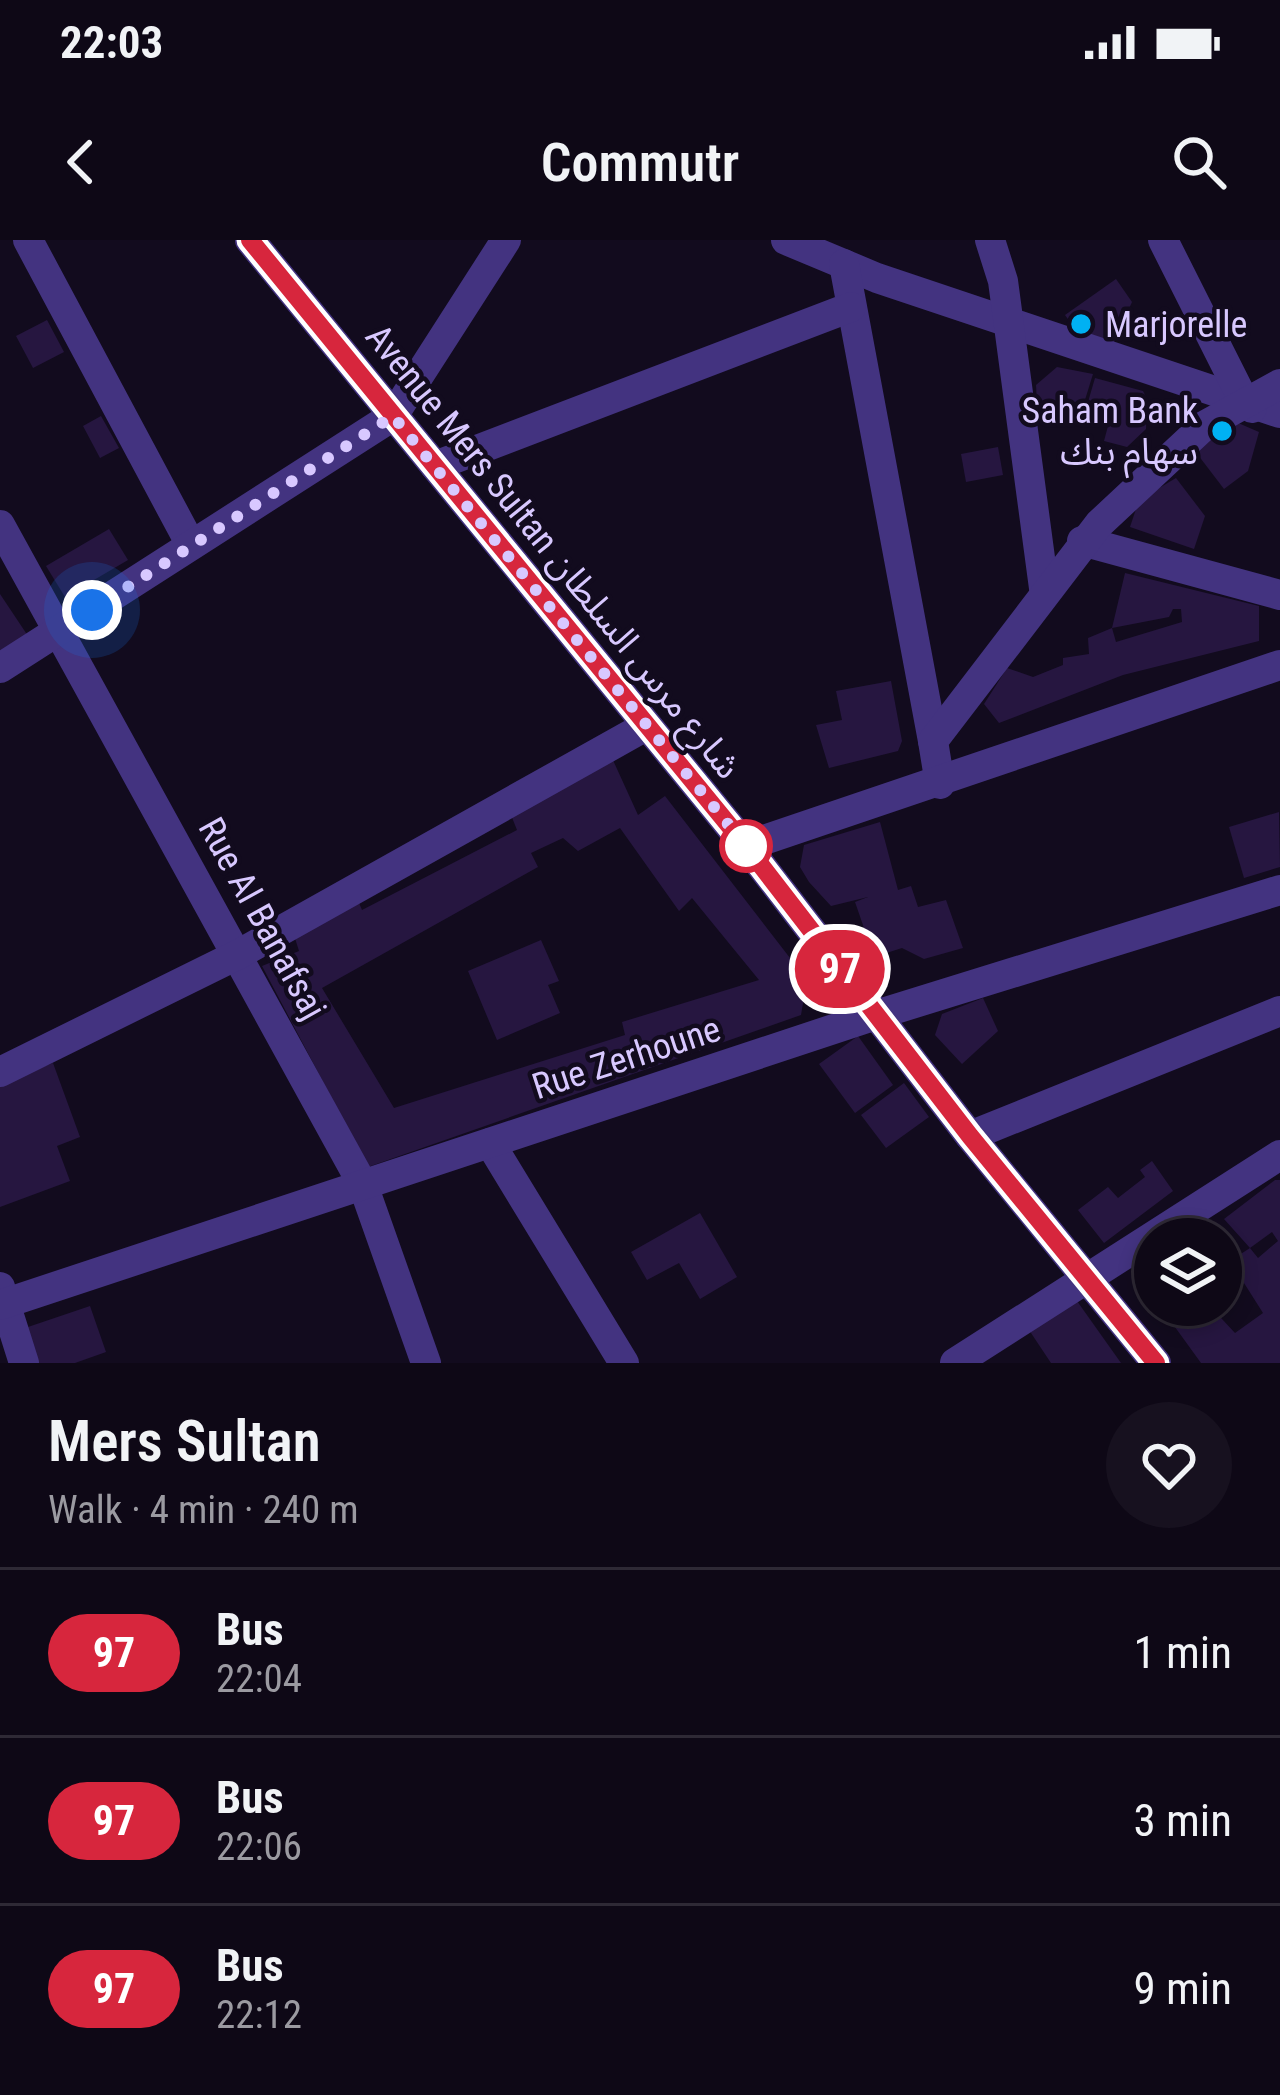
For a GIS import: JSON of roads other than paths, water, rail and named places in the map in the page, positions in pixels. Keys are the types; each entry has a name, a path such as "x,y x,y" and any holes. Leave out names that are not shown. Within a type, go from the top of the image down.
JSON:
{"street":[{"path":"28,240 191,545"},
{"name":"Avenue Mers Sultan شارع مرس السلطان","path":"250,240 746,846 970,1136 1156,1363"},
{"path":"0,668 393,416 506,240"},
{"path":"786,240 1007,322 1280,413"},
{"path":"990,240 1003,281 1044,588"},
{"path":"1162,240 1244,403 1280,428"},
{"path":"844,264 940,784"},
{"path":"435,466 851,307"},
{"path":"933,741 1082,542 1191,436 1280,384"},
{"name":"Rue Al Banafsaj","path":"0,525 363,1185 426,1363"},
{"path":"1082,542 1280,595"},
{"path":"746,846 1280,665"},
{"path":"0,1072 239,954 646,726"},
{"name":"Rue Zerhoune","path":"2,1299 875,1015 1279,894"},
{"path":"970,1136 1280,1011"},
{"path":"490,1143 624,1363"},
{"path":"955,1363 1280,1155"},
{"path":"2,1299 24,1363"}],"place":[{"name":"Marjorelle","path":"1081,324"},
{"name":"Saham Bank سهام بنك","path":"1222,431"}]}
